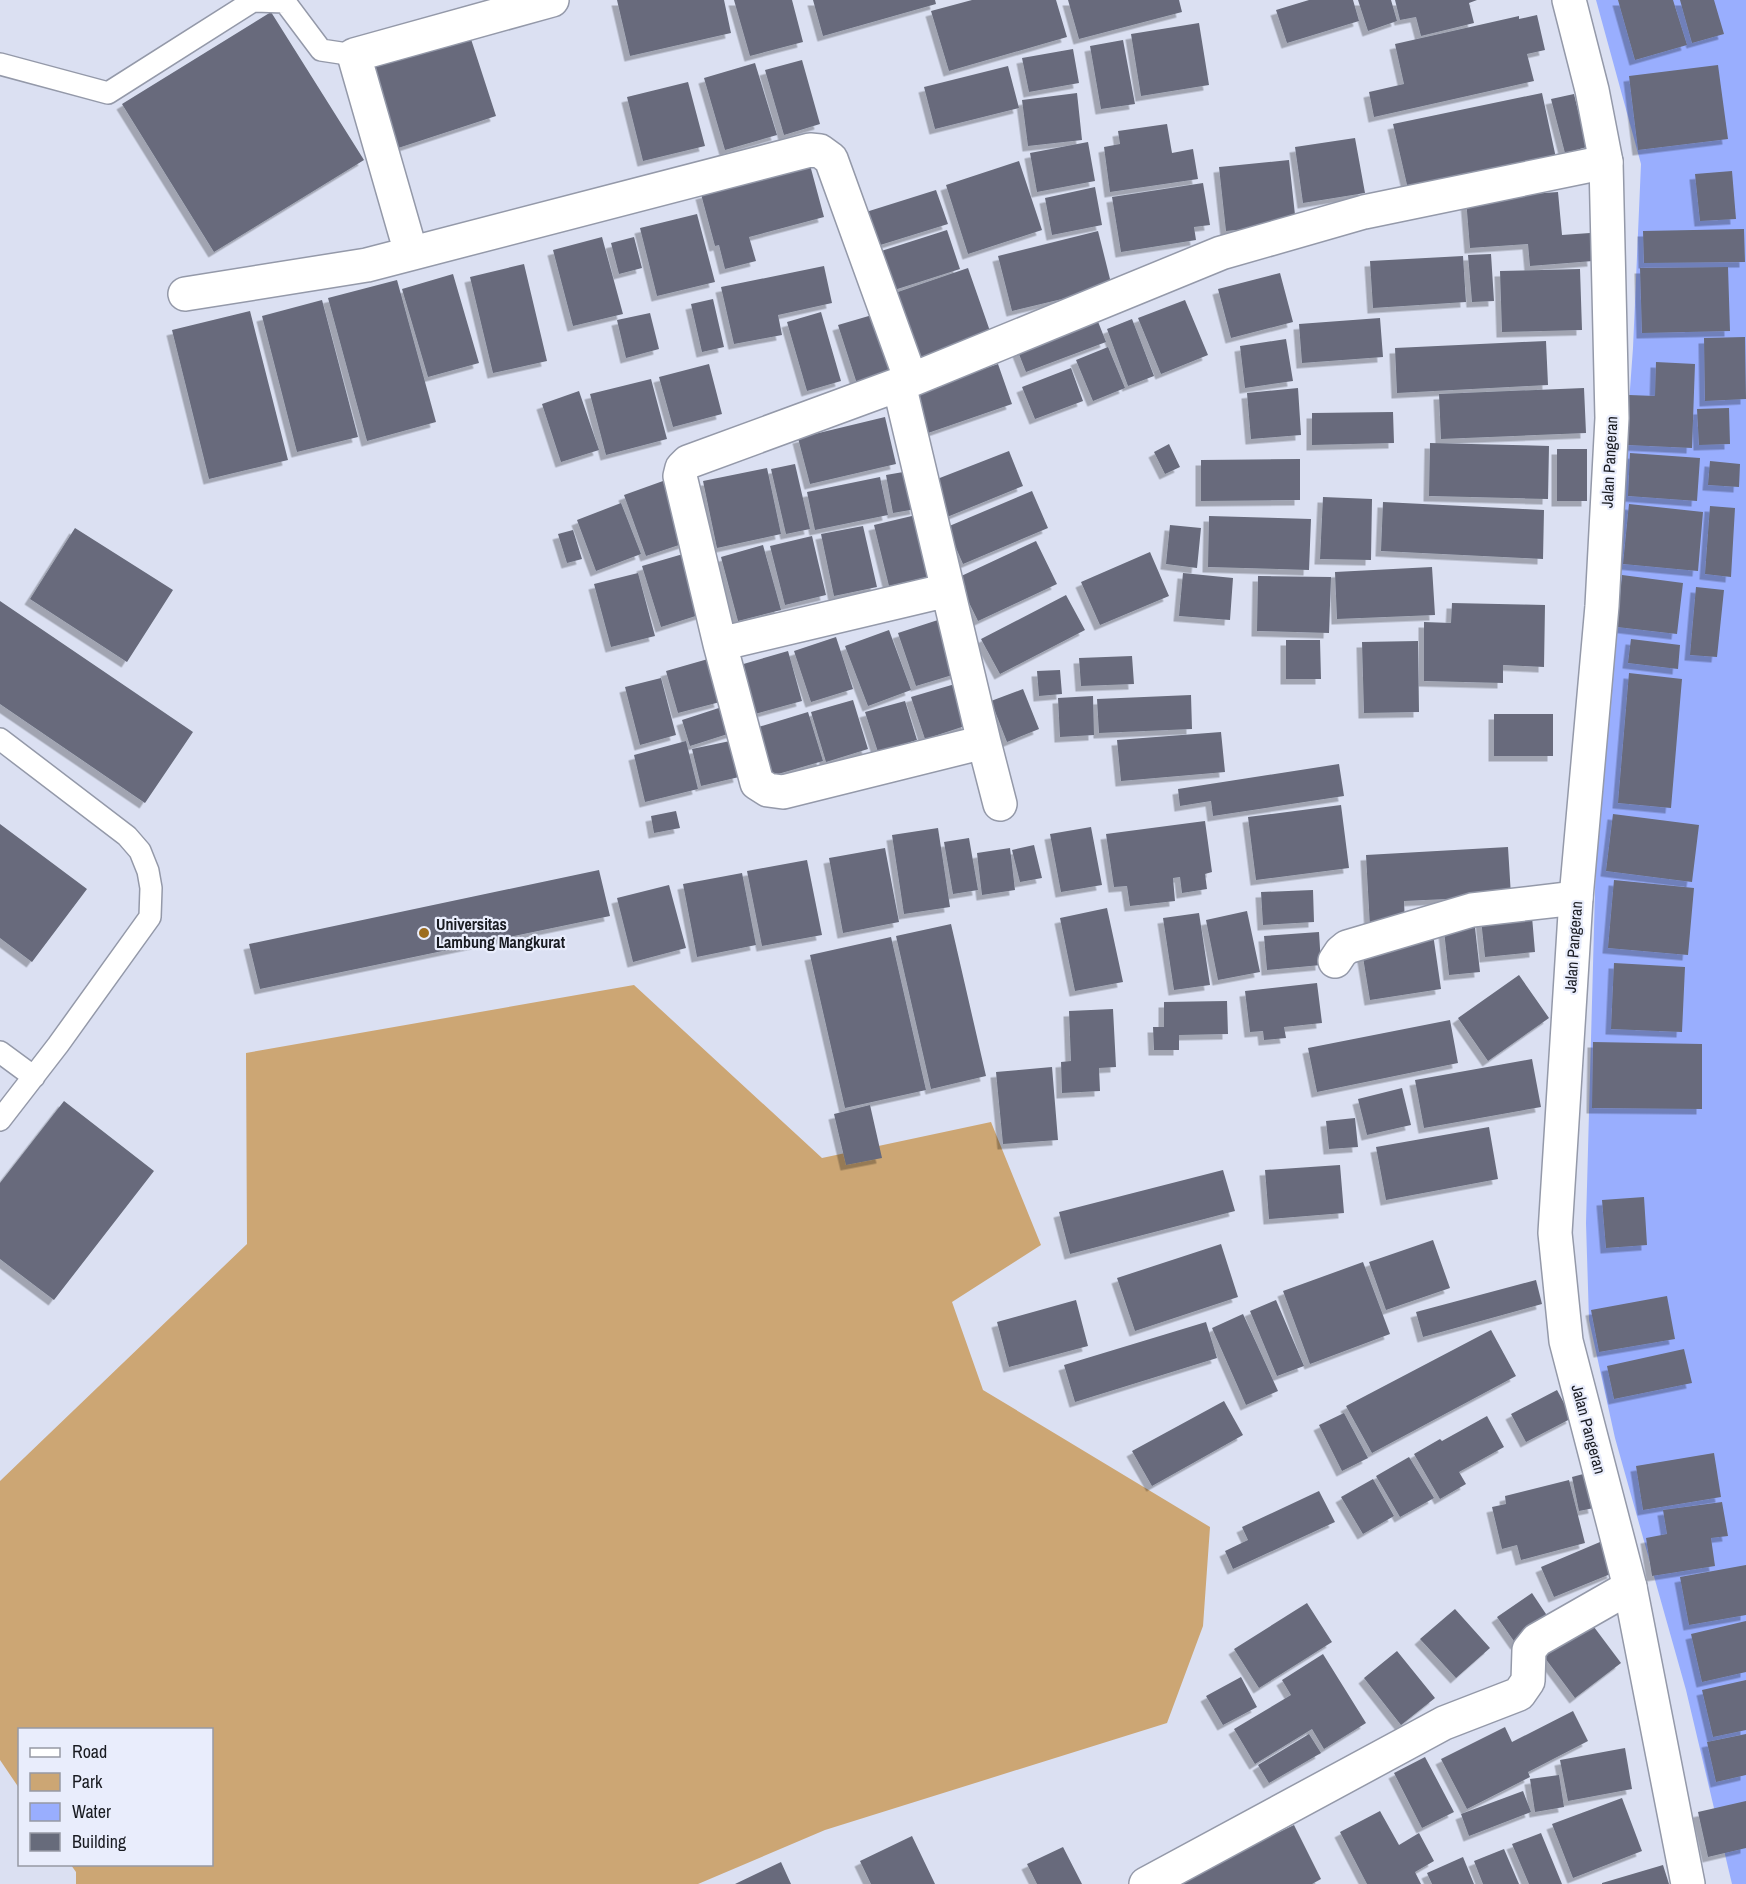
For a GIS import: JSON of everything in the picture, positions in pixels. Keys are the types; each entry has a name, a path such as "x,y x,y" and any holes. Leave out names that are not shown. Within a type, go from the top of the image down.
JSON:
{"street":[{"path":"411,253 354,55 552,0"},
{"name":"Jalan Pangeran","path":"1569,0 1592,90 1606,162 1612,418 1602,606 1576,898 1556,1233 1566,1341 1630,1587 1688,1884"},
{"path":"184,294 367,265 810,150 820,151 831,159 905,382 948,590 1000,804"},
{"path":"984,742 783,792 768,790 757,783 720,644 680,476 682,468 688,462 905,382 1221,253 1364,212 1606,162"},
{"path":"720,644 948,590"},
{"path":"1335,961 1347,947 1472,910 1576,898"},
{"path":"1146,1884 1444,1723 1518,1694 1528,1681 1529,1650 1537,1640 1630,1587"}],"lane":[{"path":"0,64 108,93 253,1 285,2 321,50 354,55"},
{"path":"0,739 127,836 140,851 148,871 151,888 150,917 0,1120"},
{"path":"0,1052 34,1077"}],"green space":[{"path":"634,985 822,1158 991,1122 1041,1245 952,1302 983,1390 1210,1527 1203,1626 1167,1723 825,1830 698,1884 76,1884 76,1872 72,1866 213,1866 213,1728 18,1728 18,1787 0,1760 0,1481 247,1244 246,1053"}],"water":[{"path":"1596,0 1746,0 1746,1884 1732,1884 1686,1690 1615,1438 1589,1320 1586,1223 1596,855 1633,348 1641,164"}],"building":[{"path":"617,0 724,0 731,33 630,56"},
{"path":"734,0 792,0 803,42 750,56"},
{"path":"813,0 935,0 936,4 823,36"},
{"path":"972,0 1056,0 1067,37 949,71 931,11"},
{"path":"1068,0 1179,0 1182,12 1079,39"},
{"path":"1309,0 1353,0 1359,21 1287,43 1276,10"},
{"path":"1358,0 1391,0 1397,21 1368,31"},
{"path":"1395,0 1477,0 1469,3 1474,23 1421,36 1416,17 1400,20"},
{"path":"1618,0 1673,0 1687,45 1635,60"},
{"path":"1680,0 1714,0 1724,34 1692,43"},
{"path":"271,12 364,160 214,252 122,104"},
{"path":"1537,15 1545,50 1527,54 1534,81 1374,117 1369,92 1404,84 1395,44 1519,16 1519,19"},
{"path":"1199,23 1209,85 1141,96 1131,34"},
{"path":"469,33 496,116 389,151 362,66"},
{"path":"1123,40 1135,104 1101,109 1090,46"},
{"path":"1073,49 1079,83 1029,92 1022,58"},
{"path":"802,60 820,124 784,135 765,70"},
{"path":"755,63 777,135 725,150 704,78"},
{"path":"1718,65 1728,139 1638,150 1629,76"},
{"path":"1008,66 1019,108 935,129 924,87"},
{"path":"688,82 705,146 643,161 627,97"},
{"path":"1077,93 1082,140 1028,146 1022,100"},
{"path":"1542,93 1556,158 1408,189 1393,124"},
{"path":"1574,94 1587,147 1565,153 1551,99"},
{"path":"1167,124 1172,153 1193,149 1198,179 1110,192 1104,147 1120,144 1118,131"},
{"path":"1355,138 1365,193 1303,203 1295,147"},
{"path":"1088,142 1095,181 1037,192 1030,153"},
{"path":"1289,160 1296,224 1226,231 1219,167"},
{"path":"1019,161 1042,230 968,254 946,185"},
{"path":"810,165 824,217 749,237 756,261 725,269 719,245 715,246 701,194"},
{"path":"1732,171 1736,219 1700,221 1695,174"},
{"path":"1203,183 1210,225 1194,227 1196,240 1121,252 1112,197"},
{"path":"1095,187 1102,225 1052,235 1045,198"},
{"path":"936,190 948,224 877,246 866,212"},
{"path":"1558,192 1562,235 1590,233 1593,261 1530,266 1528,244 1470,248 1466,199"},
{"path":"697,214 715,282 657,296 640,228"},
{"path":"1744,229 1745,262 1644,263 1643,231"},
{"path":"947,230 960,269 888,292 875,253"},
{"path":"1098,231 1112,287 1012,311 998,256"},
{"path":"602,237 623,314 573,326 553,250"},
{"path":"634,237 642,268 619,274 611,243"},
{"path":"1491,254 1494,301 1472,302 1468,255"},
{"path":"1463,256 1466,302 1373,308 1370,261"},
{"path":"524,264 547,361 493,373 470,277"},
{"path":"824,266 832,303 778,315 782,335 734,344 721,287"},
{"path":"1728,267 1730,331 1642,333 1640,268"},
{"path":"968,268 991,334 913,362 889,295"},
{"path":"1580,269 1582,330 1502,332 1500,271"},
{"path":"1280,273 1293,322 1231,338 1218,289"},
{"path":"453,274 479,363 428,377 402,289"},
{"path":"397,280 436,422 367,441 328,298"},
{"path":"713,299 724,347 702,352 691,304"},
{"path":"322,300 358,437 297,452 262,316"},
{"path":"1185,300 1208,355 1161,374 1138,318"},
{"path":"250,311 288,460 209,479 172,330"},
{"path":"821,312 841,381 807,391 787,322"},
{"path":"650,313 659,349 626,358 617,320"},
{"path":"879,313 900,378 859,390 838,325"},
{"path":"1380,318 1383,357 1302,363 1299,324"},
{"path":"1097,319 1106,342 1026,372 1017,349"},
{"path":"1132,319 1154,376 1128,386 1107,329"},
{"path":"1745,337 1746,399 1705,401 1704,338"},
{"path":"1286,339 1293,381 1245,388 1240,346"},
{"path":"1546,341 1548,385 1397,393 1395,348"},
{"path":"1108,347 1125,388 1093,401 1076,360"},
{"path":"1656,362 1695,364 1692,448 1627,445 1629,395 1655,396"},
{"path":"709,364 722,414 673,427 659,377"},
{"path":"998,364 1012,404 928,433 914,392"},
{"path":"1071,368 1083,401 1035,419 1022,387"},
{"path":"651,379 667,439 606,455 590,394"},
{"path":"1298,388 1301,435 1251,439 1247,393"},
{"path":"1584,388 1586,433 1441,439 1439,394"},
{"path":"579,391 599,450 561,462 542,404"},
{"path":"1729,408 1730,444 1699,445 1697,409"},
{"path":"1393,412 1394,443 1312,445 1312,413"},
{"path":"885,417 896,464 810,484 798,438"},
{"path":"1430,443 1549,446 1548,499 1429,496"},
{"path":"1169,444 1180,467 1165,474 1154,452"},
{"path":"1557,449 1587,449 1587,501 1557,501"},
{"path":"1009,451 1023,486 947,517 932,481"},
{"path":"1630,453 1700,458 1697,501 1628,496"},
{"path":"1300,459 1300,500 1201,501 1201,460"},
{"path":"1710,461 1740,464 1739,487 1708,485"},
{"path":"795,464 810,529 786,534 771,469"},
{"path":"767,468 781,534 717,548 703,481"},
{"path":"909,471 916,509 893,513 886,475"},
{"path":"880,477 888,515 815,530 807,492"},
{"path":"663,481 685,543 646,556 624,495"},
{"path":"1032,491 1048,528 963,564 947,527"},
{"path":"1323,497 1372,499 1371,560 1320,559"},
{"path":"1383,502 1544,510 1543,559 1381,551"},
{"path":"621,503 641,554 596,571 577,520"},
{"path":"1629,504 1703,512 1698,571 1623,564"},
{"path":"1710,506 1735,508 1731,577 1705,574"},
{"path":"916,515 931,576 889,586 874,525"},
{"path":"1209,516 1311,519 1309,570 1208,567"},
{"path":"1170,525 1201,528 1197,568 1166,564"},
{"path":"863,526 877,587 834,596 821,534"},
{"path":"75,528 173,590 127,662 30,599"},
{"path":"573,530 582,559 567,563 558,534"},
{"path":"812,536 826,595 785,605 770,546"},
{"path":"1036,541 1057,584 978,621 957,578"},
{"path":"763,545 781,610 738,621 721,557"},
{"path":"1150,552 1169,596 1100,625 1081,582"},
{"path":"683,554 702,614 661,627 642,566"},
{"path":"1432,567 1435,615 1337,619 1335,572"},
{"path":"638,573 655,636 611,647 594,584"},
{"path":"1183,573 1233,578 1230,620 1179,616"},
{"path":"1622,575 1683,583 1677,634 1617,627"},
{"path":"1258,576 1331,577 1329,633 1257,631"},
{"path":"1696,587 1724,590 1717,657 1690,655"},
{"path":"1066,595 1085,630 1000,674 981,639"},
{"path":"0,601 193,732 145,803 0,704"},
{"path":"1452,603 1545,605 1544,667 1503,665 1503,683 1424,681 1424,622 1451,623"},
{"path":"941,619 959,673 916,686 898,633"},
{"path":"889,630 911,690 868,706 845,646"},
{"path":"836,637 853,689 811,702 794,651"},
{"path":"1631,639 1680,645 1678,669 1628,663"},
{"path":"1286,640 1320,640 1321,679 1286,679"},
{"path":"1418,641 1419,712 1364,713 1362,642"},
{"path":"788,651 802,701 755,714 740,665"},
{"path":"1132,656 1134,684 1081,686 1079,658"},
{"path":"708,659 720,702 678,713 666,671"},
{"path":"1060,670 1062,694 1039,696 1037,671"},
{"path":"1629,673 1682,679 1671,808 1618,803"},
{"path":"661,678 676,735 640,745 625,687"},
{"path":"955,684 968,725 925,739 911,697"},
{"path":"1023,689 1039,729 1007,742 991,701"},
{"path":"1191,695 1192,729 1099,733 1097,699"},
{"path":"1093,696 1094,735 1060,737 1058,698"},
{"path":"853,700 868,749 826,762 811,712"},
{"path":"905,701 917,740 878,752 865,712"},
{"path":"725,706 734,732 690,746 682,720"},
{"path":"808,712 823,761 771,776 755,728"},
{"path":"1494,714 1553,714 1553,756 1494,756"},
{"path":"1221,732 1225,772 1121,781 1117,740"},
{"path":"686,741 698,789 645,802 634,755"},
{"path":"730,741 739,777 701,786 692,749"},
{"path":"1339,764 1344,796 1213,816 1211,801 1180,806 1178,789"},
{"path":"1341,805 1349,868 1256,880 1248,817"},
{"path":"676,811 680,828 654,833 651,816"},
{"path":"1613,814 1699,825 1692,882 1606,871"},
{"path":"1205,821 1212,872 1205,874 1207,889 1182,893 1180,877 1173,878 1175,901 1130,906 1127,886 1114,887 1106,834"},
{"path":"0,824 87,889 32,962 0,938"},
{"path":"1091,827 1102,885 1061,892 1050,834"},
{"path":"938,828 950,907 904,914 892,835"},
{"path":"969,838 978,890 953,894 944,842"},
{"path":"1034,845 1042,878 1020,882 1012,850"},
{"path":"1508,847 1511,896 1404,901 1405,925 1370,927 1366,855"},
{"path":"885,848 899,922 843,933 829,858"},
{"path":"1010,848 1015,890 982,895 977,853"},
{"path":"807,860 822,935 762,946 747,871"},
{"path":"599,870 610,916 260,989 249,944"},
{"path":"742,873 756,945 697,957 683,884"},
{"path":"1614,880 1694,888 1688,955 1608,948"},
{"path":"669,885 686,948 633,962 617,898"},
{"path":"1313,890 1314,922 1263,925 1261,892"},
{"path":"1531,905 1535,952 1485,957 1480,910"},
{"path":"1107,908 1123,982 1075,991 1060,918"},
{"path":"1247,911 1260,972 1218,980 1206,920"},
{"path":"1199,913 1210,985 1174,990 1163,918"},
{"path":"1474,919 1480,972 1449,975 1443,922"},
{"path":"951,924 986,1076 931,1089 896,936"},
{"path":"1319,932 1321,965 1267,970 1264,936"},
{"path":"1433,934 1441,989 1370,1000 1361,945"},
{"path":"891,937 926,1090 845,1108 810,955"},
{"path":"1614,963 1685,967 1682,1032 1611,1029"},
{"path":"1519,975 1549,1018 1488,1061 1458,1018"},
{"path":"1317,983 1322,1023 1284,1027 1286,1038 1264,1040 1263,1031 1250,1032 1245,991"},
{"path":"1227,1001 1228,1034 1179,1035 1179,1050 1154,1050 1153,1027 1164,1027 1164,1002"},
{"path":"1113,1009 1116,1067 1099,1068 1100,1091 1062,1093 1061,1062 1071,1061 1069,1011"},
{"path":"1450,1020 1458,1063 1317,1092 1308,1048"},
{"path":"1593,1042 1702,1044 1702,1109 1592,1108"},
{"path":"1532,1059 1541,1107 1424,1128 1415,1080"},
{"path":"1052,1067 1058,1140 1003,1144 996,1072"},
{"path":"1402,1088 1411,1125 1367,1135 1358,1099"},
{"path":"64,1101 154,1171 54,1300 0,1259 0,1183"},
{"path":"870,1105 882,1158 846,1165 834,1114"},
{"path":"1355,1118 1358,1147 1329,1149 1326,1121"},
{"path":"1489,1127 1498,1179 1386,1200 1376,1147"},
{"path":"1340,1165 1344,1213 1269,1219 1265,1170"},
{"path":"1223,1170 1235,1211 1070,1254 1059,1212"},
{"path":"1644,1197 1647,1245 1606,1248 1602,1200"},
{"path":"1433,1240 1450,1288 1386,1310 1369,1262"},
{"path":"1221,1244 1238,1297 1135,1331 1117,1278"},
{"path":"1363,1262 1390,1334 1310,1364 1283,1291"},
{"path":"1536,1280 1542,1304 1423,1337 1416,1312"},
{"path":"1667,1296 1675,1339 1599,1352 1591,1310"},
{"path":"1076,1300 1088,1346 1009,1367 997,1322"},
{"path":"1276,1300 1304,1366 1277,1376 1250,1311"},
{"path":"1243,1314 1278,1391 1246,1405 1212,1328"},
{"path":"1206,1322 1217,1358 1075,1402 1064,1365"},
{"path":"1491,1330 1516,1376 1372,1453 1346,1406"},
{"path":"1684,1349 1692,1383 1614,1399 1607,1366"},
{"path":"1557,1390 1572,1418 1526,1442 1511,1414"},
{"path":"1224,1401 1243,1435 1152,1486 1132,1451"},
{"path":"1344,1413 1368,1458 1342,1471 1319,1425"},
{"path":"1487,1416 1504,1447 1459,1472 1466,1484 1440,1499 1414,1454"},
{"path":"1714,1453 1721,1497 1643,1510 1636,1466"},
{"path":"1409,1457 1434,1498 1400,1517 1376,1476"},
{"path":"1587,1473 1594,1508 1579,1511 1572,1477"},
{"path":"1373,1479 1394,1516 1363,1534 1341,1497"},
{"path":"1569,1480 1585,1543 1521,1560 1517,1545 1502,1549 1492,1507 1506,1504 1505,1496"},
{"path":"1319,1491 1335,1522 1233,1569 1225,1551 1248,1540 1242,1527"},
{"path":"1722,1502 1728,1536 1711,1538 1715,1566 1652,1576 1646,1538 1667,1534 1663,1510"},
{"path":"1600,1542 1613,1573 1554,1597 1541,1567"},
{"path":"1746,1565 1746,1615 1689,1625 1680,1577"},
{"path":"1532,1593 1550,1620 1516,1644 1497,1617"},
{"path":"1307,1603 1332,1642 1259,1688 1234,1649"},
{"path":"1455,1609 1490,1648 1456,1678 1420,1639"},
{"path":"1585,1615 1621,1663 1575,1698 1539,1650"},
{"path":"1746,1621 1746,1672 1702,1682 1691,1634"},
{"path":"1397,1651 1435,1698 1401,1725 1364,1678"},
{"path":"1323,1654 1366,1723 1324,1749 1312,1729 1255,1764 1234,1729 1291,1695 1282,1680"},
{"path":"1241,1677 1257,1707 1223,1725 1206,1696"},
{"path":"1746,1680 1746,1730 1713,1737 1702,1690"},
{"path":"1573,1711 1588,1741 1528,1772 1530,1777 1467,1809 1441,1759 1505,1727 1512,1742"},
{"path":"1309,1734 1321,1753 1269,1783 1258,1765"},
{"path":"1746,1734 1746,1775 1716,1782 1707,1742"},
{"path":"1625,1748 1632,1789 1568,1801 1560,1760"},
{"path":"1425,1757 1454,1812 1422,1828 1394,1773"},
{"path":"1559,1775 1564,1807 1535,1812 1530,1779"},
{"path":"1523,1791 1531,1812 1469,1836 1461,1814"},
{"path":"1622,1798 1642,1851 1573,1878 1552,1824"},
{"path":"1746,1801 1746,1848 1708,1857 1698,1812"},
{"path":"1380,1811 1399,1845 1419,1833 1434,1861 1415,1872 1421,1884 1367,1884 1340,1832"},
{"path":"1294,1825 1321,1879 1312,1884 1182,1884 1180,1880"},
{"path":"1541,1833 1562,1884 1529,1884 1512,1844"},
{"path":"912,1836 935,1884 871,1884 860,1861"},
{"path":"1063,1847 1082,1884 1037,1884 1027,1864"},
{"path":"1504,1849 1519,1884 1483,1884 1474,1861"},
{"path":"1463,1857 1474,1884 1432,1884 1427,1873"},
{"path":"781,1862 791,1884 735,1884"},
{"path":"1663,1865 1669,1884 1602,1884 1602,1883"}],"place":[{"name":"Universitas Lambung Mangkurat","path":"424,933"}]}
